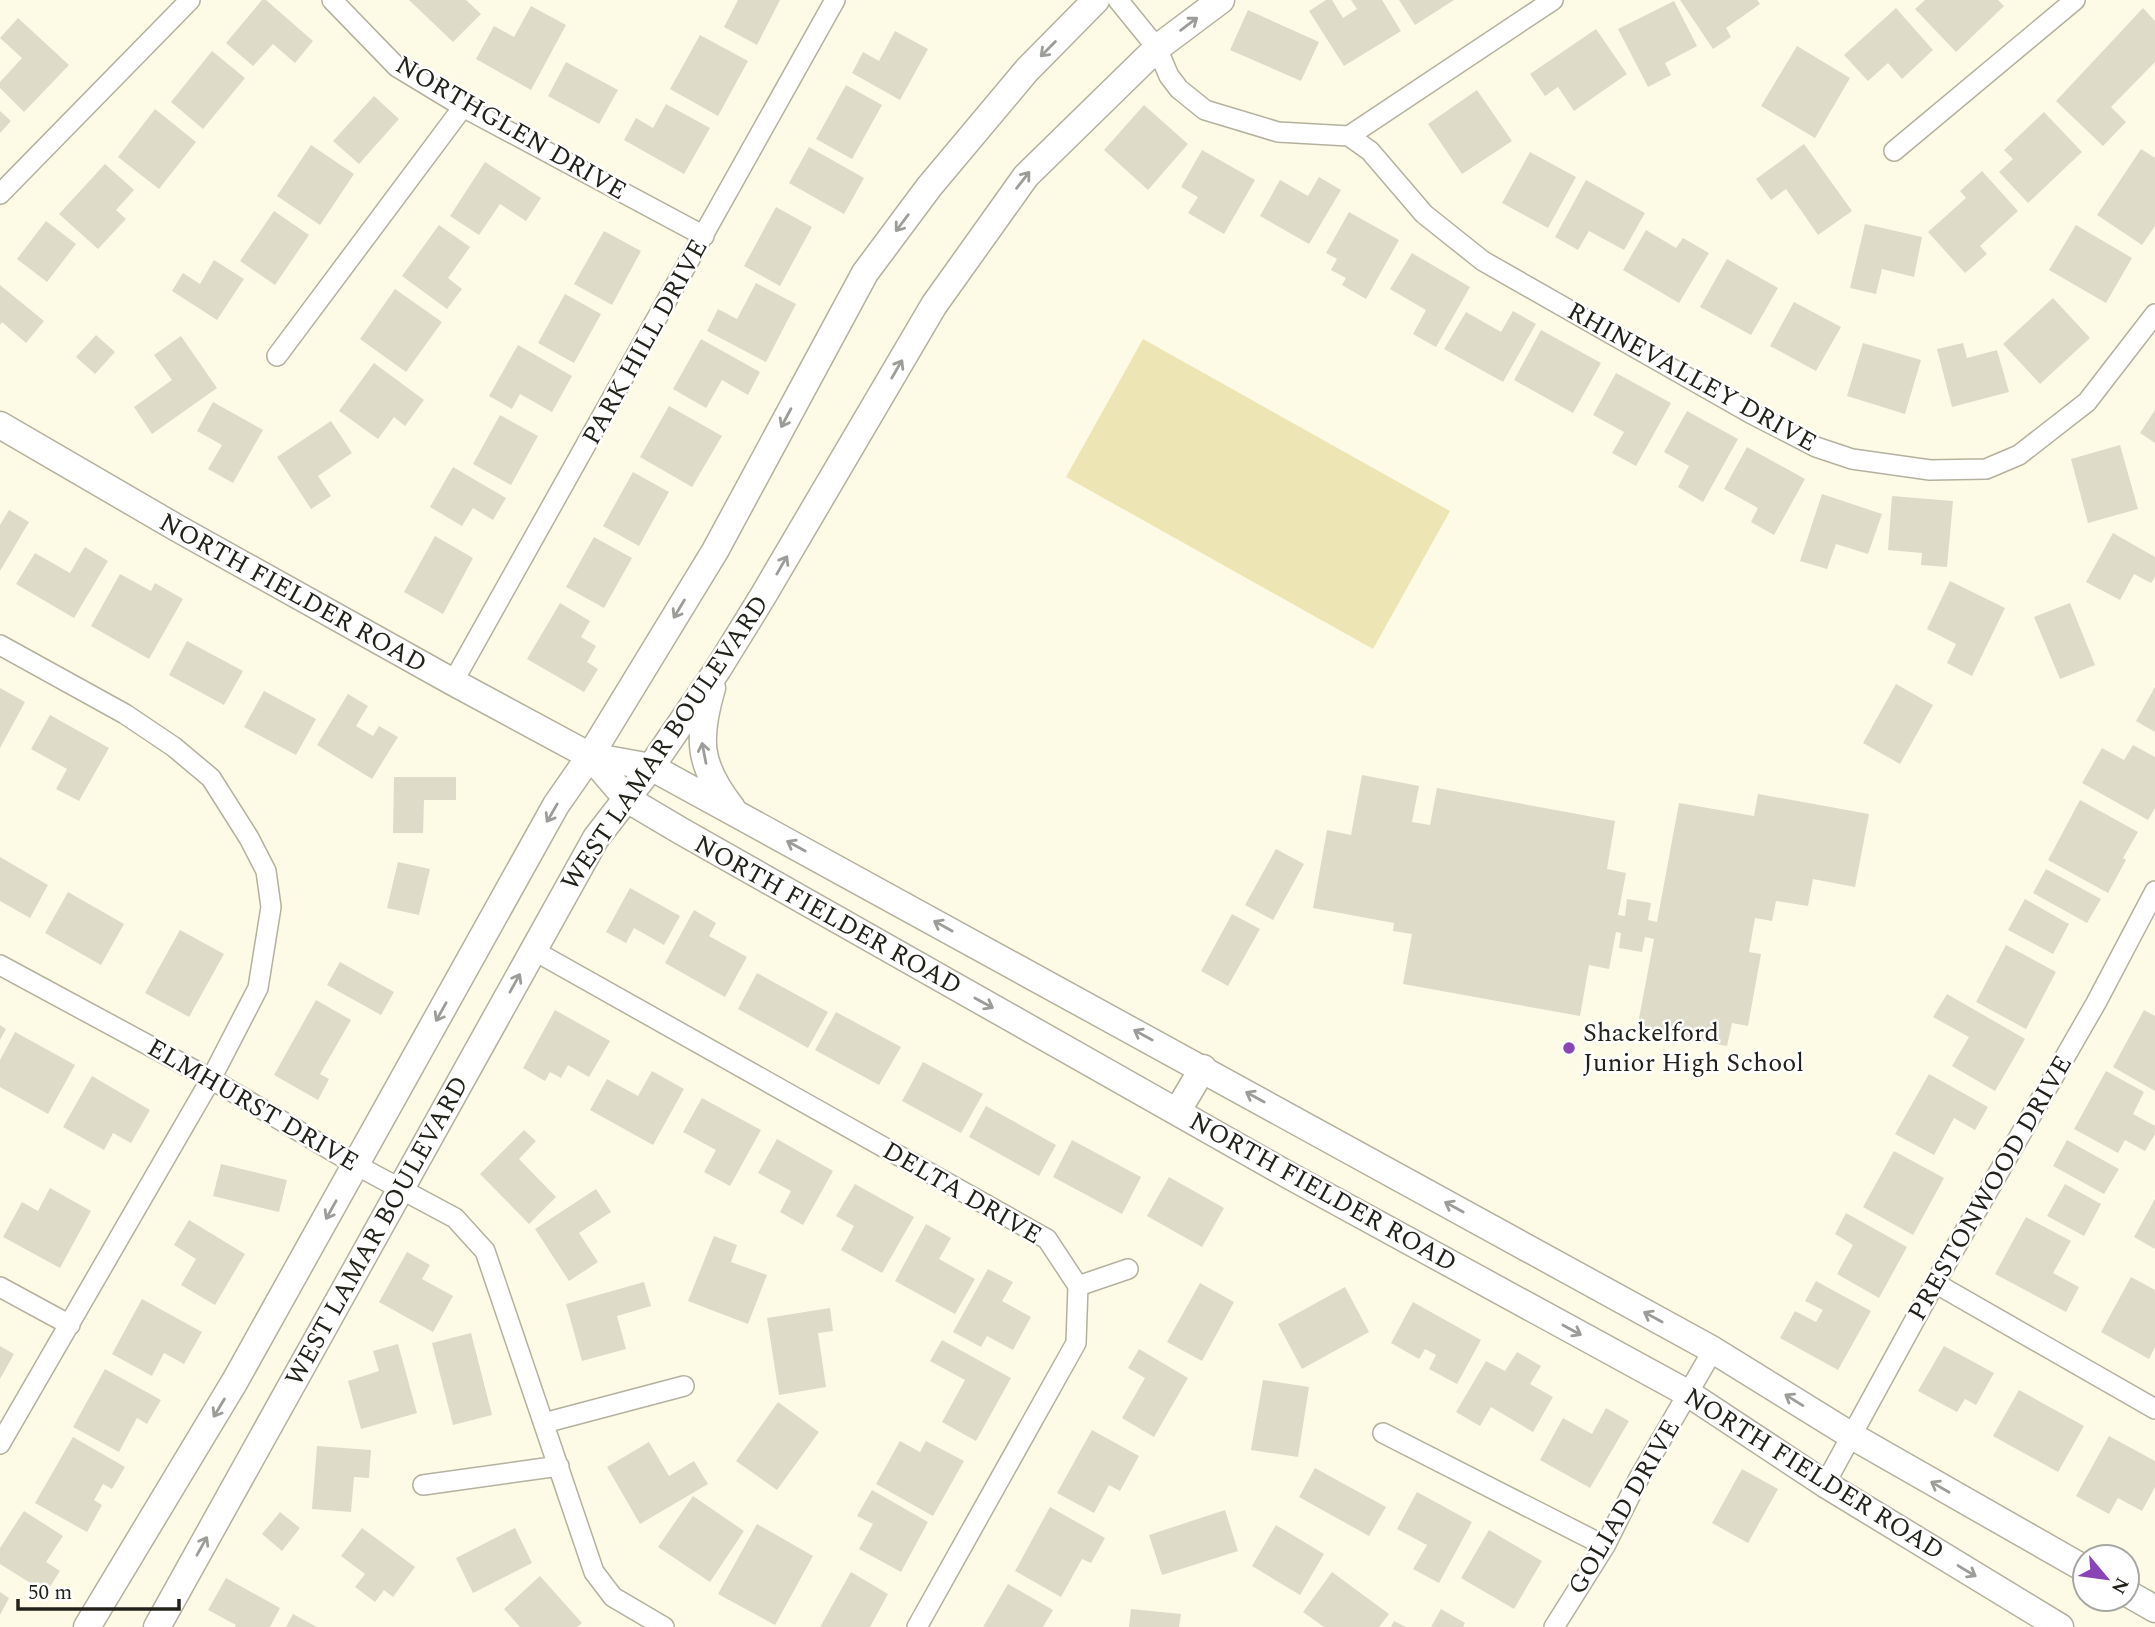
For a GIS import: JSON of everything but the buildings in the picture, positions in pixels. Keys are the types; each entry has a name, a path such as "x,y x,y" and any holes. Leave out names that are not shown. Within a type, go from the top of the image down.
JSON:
{"main road":[{"name":"WEST LAMAR BOULEVARD","path":"87,1627 235,1381 556,805 590,756 715,551 864,273 929,187 1027,69 1096,0"},
{"name":"WEST LAMAR BOULEVARD","path":"157,1627 596,838 651,767 718,669 764,596 934,306 1026,176 1157,48 1221,0"},
{"name":"NORTH FIELDER ROAD","path":"0,425 189,535 590,756 651,767 1203,1068 1713,1350 1852,1436 2071,1561"},
{"path":"718,669 704,715 701,739 707,766 717,789 735,812"},
{"name":"NORTH FIELDER ROAD","path":"590,756 627,799 1177,1112 1689,1394 1825,1484 2060,1627"},
{"path":"1177,1112 1203,1068"}],"street":[{"path":"0,194 190,0"},
{"name":"NORTHGLEN DRIVE","path":"332,0 397,67 463,107 704,236"},
{"name":"PARK HILL DRIVE","path":"453,682 835,0"},
{"path":"1118,0 1157,48 1169,76 1179,89 1205,110 1278,132 1349,136 1553,0"},
{"path":"1894,151 2075,0"},
{"path":"277,356 463,107"},
{"name":"RHINEVALLEY DRIVE","path":"1349,136 1370,151 1424,214 1483,261 1750,413 1816,447 1852,459 1930,471 1986,469 2020,455 2087,402 2155,314"},
{"path":"0,645 125,714 174,747 211,778 250,838 266,871 271,907 258,988 211,1079 0,1444"},
{"name":"PRESTONWOOD DRIVE","path":"1825,1484 1935,1283 2096,1003 2155,891"},
{"name":"DELTA DRIVE","path":"533,950 1047,1239 1077,1286"},
{"name":"ELMHURST DRIVE","path":"0,965 211,1079 356,1165 455,1218 485,1251 594,1572 613,1597 664,1627"},
{"path":"917,1627 1076,1343 1077,1286 1128,1269"},
{"path":"1935,1283 2155,1409"},
{"path":"0,1287 70,1325"},
{"name":"GOLIAD DRIVE","path":"1554,1627 1605,1546 1639,1478 1713,1350"},
{"path":"544,1423 684,1386"},
{"path":"1384,1433 1605,1546"},
{"path":"423,1486 559,1466"}],"shaded area":[{"path":"1143,339 1450,511 1373,649 1066,477"}],"place":[{"name":"Shackelford Junior High School","path":"1569,1048"}]}
